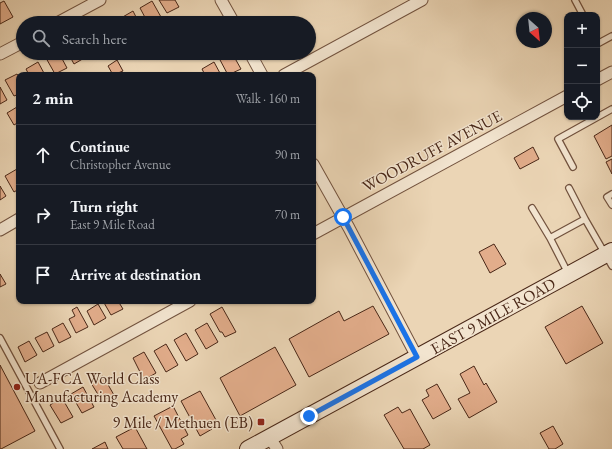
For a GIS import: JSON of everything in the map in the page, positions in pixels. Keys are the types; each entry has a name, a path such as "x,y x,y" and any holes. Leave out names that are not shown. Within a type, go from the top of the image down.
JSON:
{"main road":[{"name":"EAST 9 MILE ROAD","path":"248,449 273,443 417,357 569,274 610,257"}],"street":[{"path":"71,16 100,0"},
{"path":"221,0 230,16"},
{"path":"316,58 422,0"},
{"path":"0,54 16,46"},
{"path":"254,60 260,72"},
{"path":"290,72 312,60"},
{"path":"600,78 612,72"},
{"name":"WOODRUFF AVENUE","path":"316,232 564,98"},
{"path":"316,169 417,357"},
{"path":"0,230 16,221"},
{"path":"40,383 185,304"}],"lane":[{"path":"575,0 581,12"},
{"path":"600,42 612,36"},
{"path":"573,167 558,139 612,109"},
{"path":"569,188 585,219 610,257"},
{"path":"612,194 607,197 612,205"},
{"path":"532,208 569,274"},
{"path":"550,238 585,219"},
{"path":"0,338 60,449"}],"building":[{"path":"159,0 175,0 179,7 167,13"},
{"path":"4,1 13,17 0,24 0,3"},
{"path":"152,1 160,16 144,16 140,8"},
{"path":"133,11 136,16 124,16"},
{"path":"47,60 63,60 67,68 59,72 54,72"},
{"path":"72,60 81,60 74,64"},
{"path":"117,60 123,71 111,72 108,66"},
{"path":"220,60 236,60 241,69 234,72 226,72"},
{"path":"38,62 43,72 28,72 26,69"},
{"path":"214,62 219,72 204,72 202,69"},
{"path":"16,74 16,95 14,96 5,80"},
{"path":"0,87 7,100 0,104"},
{"path":"16,108 16,124 14,125 7,113"},
{"path":"612,125 612,156 606,159 594,136"},
{"path":"533,147 539,159 520,169 514,158"},
{"path":"612,159 612,174 606,162"},
{"path":"16,170 16,191 14,192 5,176"},
{"path":"0,186 6,196 0,200"},
{"path":"494,244 506,264 490,273 479,252"},
{"path":"0,274 6,284 0,287"},
{"path":"98,304 106,318 94,325 87,311"},
{"path":"105,304 120,304 123,309 111,315"},
{"path":"373,306 389,334 309,377 289,339 339,311 344,321"},
{"path":"582,306 603,343 566,364 545,327"},
{"path":"77,307 88,327 76,333 69,319 75,316 72,310"},
{"path":"222,307 236,332 225,337 222,332 220,332 210,314"},
{"path":"63,323 71,337 59,343 52,329"},
{"path":"207,323 218,342 206,349 195,330"},
{"path":"47,332 54,346 43,352 35,338"},
{"path":"186,333 198,354 186,361 174,340"},
{"path":"29,341 37,355 25,362 18,347"},
{"path":"166,344 178,365 166,372 154,351"},
{"path":"275,347 296,385 240,416 220,378"},
{"path":"144,352 156,373 144,380 133,358"},
{"path":"0,365 35,431 1,449 0,449"},
{"path":"474,366 484,385 486,383 497,402 469,418 458,399 470,393 460,374"},
{"path":"103,376 114,395 102,401 91,383"},
{"path":"437,384 451,409 433,419 422,400 429,396 426,390"},
{"path":"83,387 94,407 82,413 71,394"},
{"path":"200,391 216,420 209,424 212,429 200,436 181,401"},
{"path":"62,398 73,417 61,423 50,405"},
{"path":"173,406 188,435 181,439 184,444 175,449 172,449 154,416"},
{"path":"398,407 402,413 410,409 430,445 423,449 404,449 384,415"},
{"path":"553,426 563,444 555,449 549,449 540,433"},
{"path":"135,427 147,449 123,449 116,437"},
{"path":"105,442 108,449 92,449"}],"place":[{"name":"UA-FCA World Class Manufacturing Academy","path":"17,387"},
{"name":"9 Mile / Methuen (EB)","path":"261,422"}],"route":[{"path":"309,416 417,357 343,217"}]}
